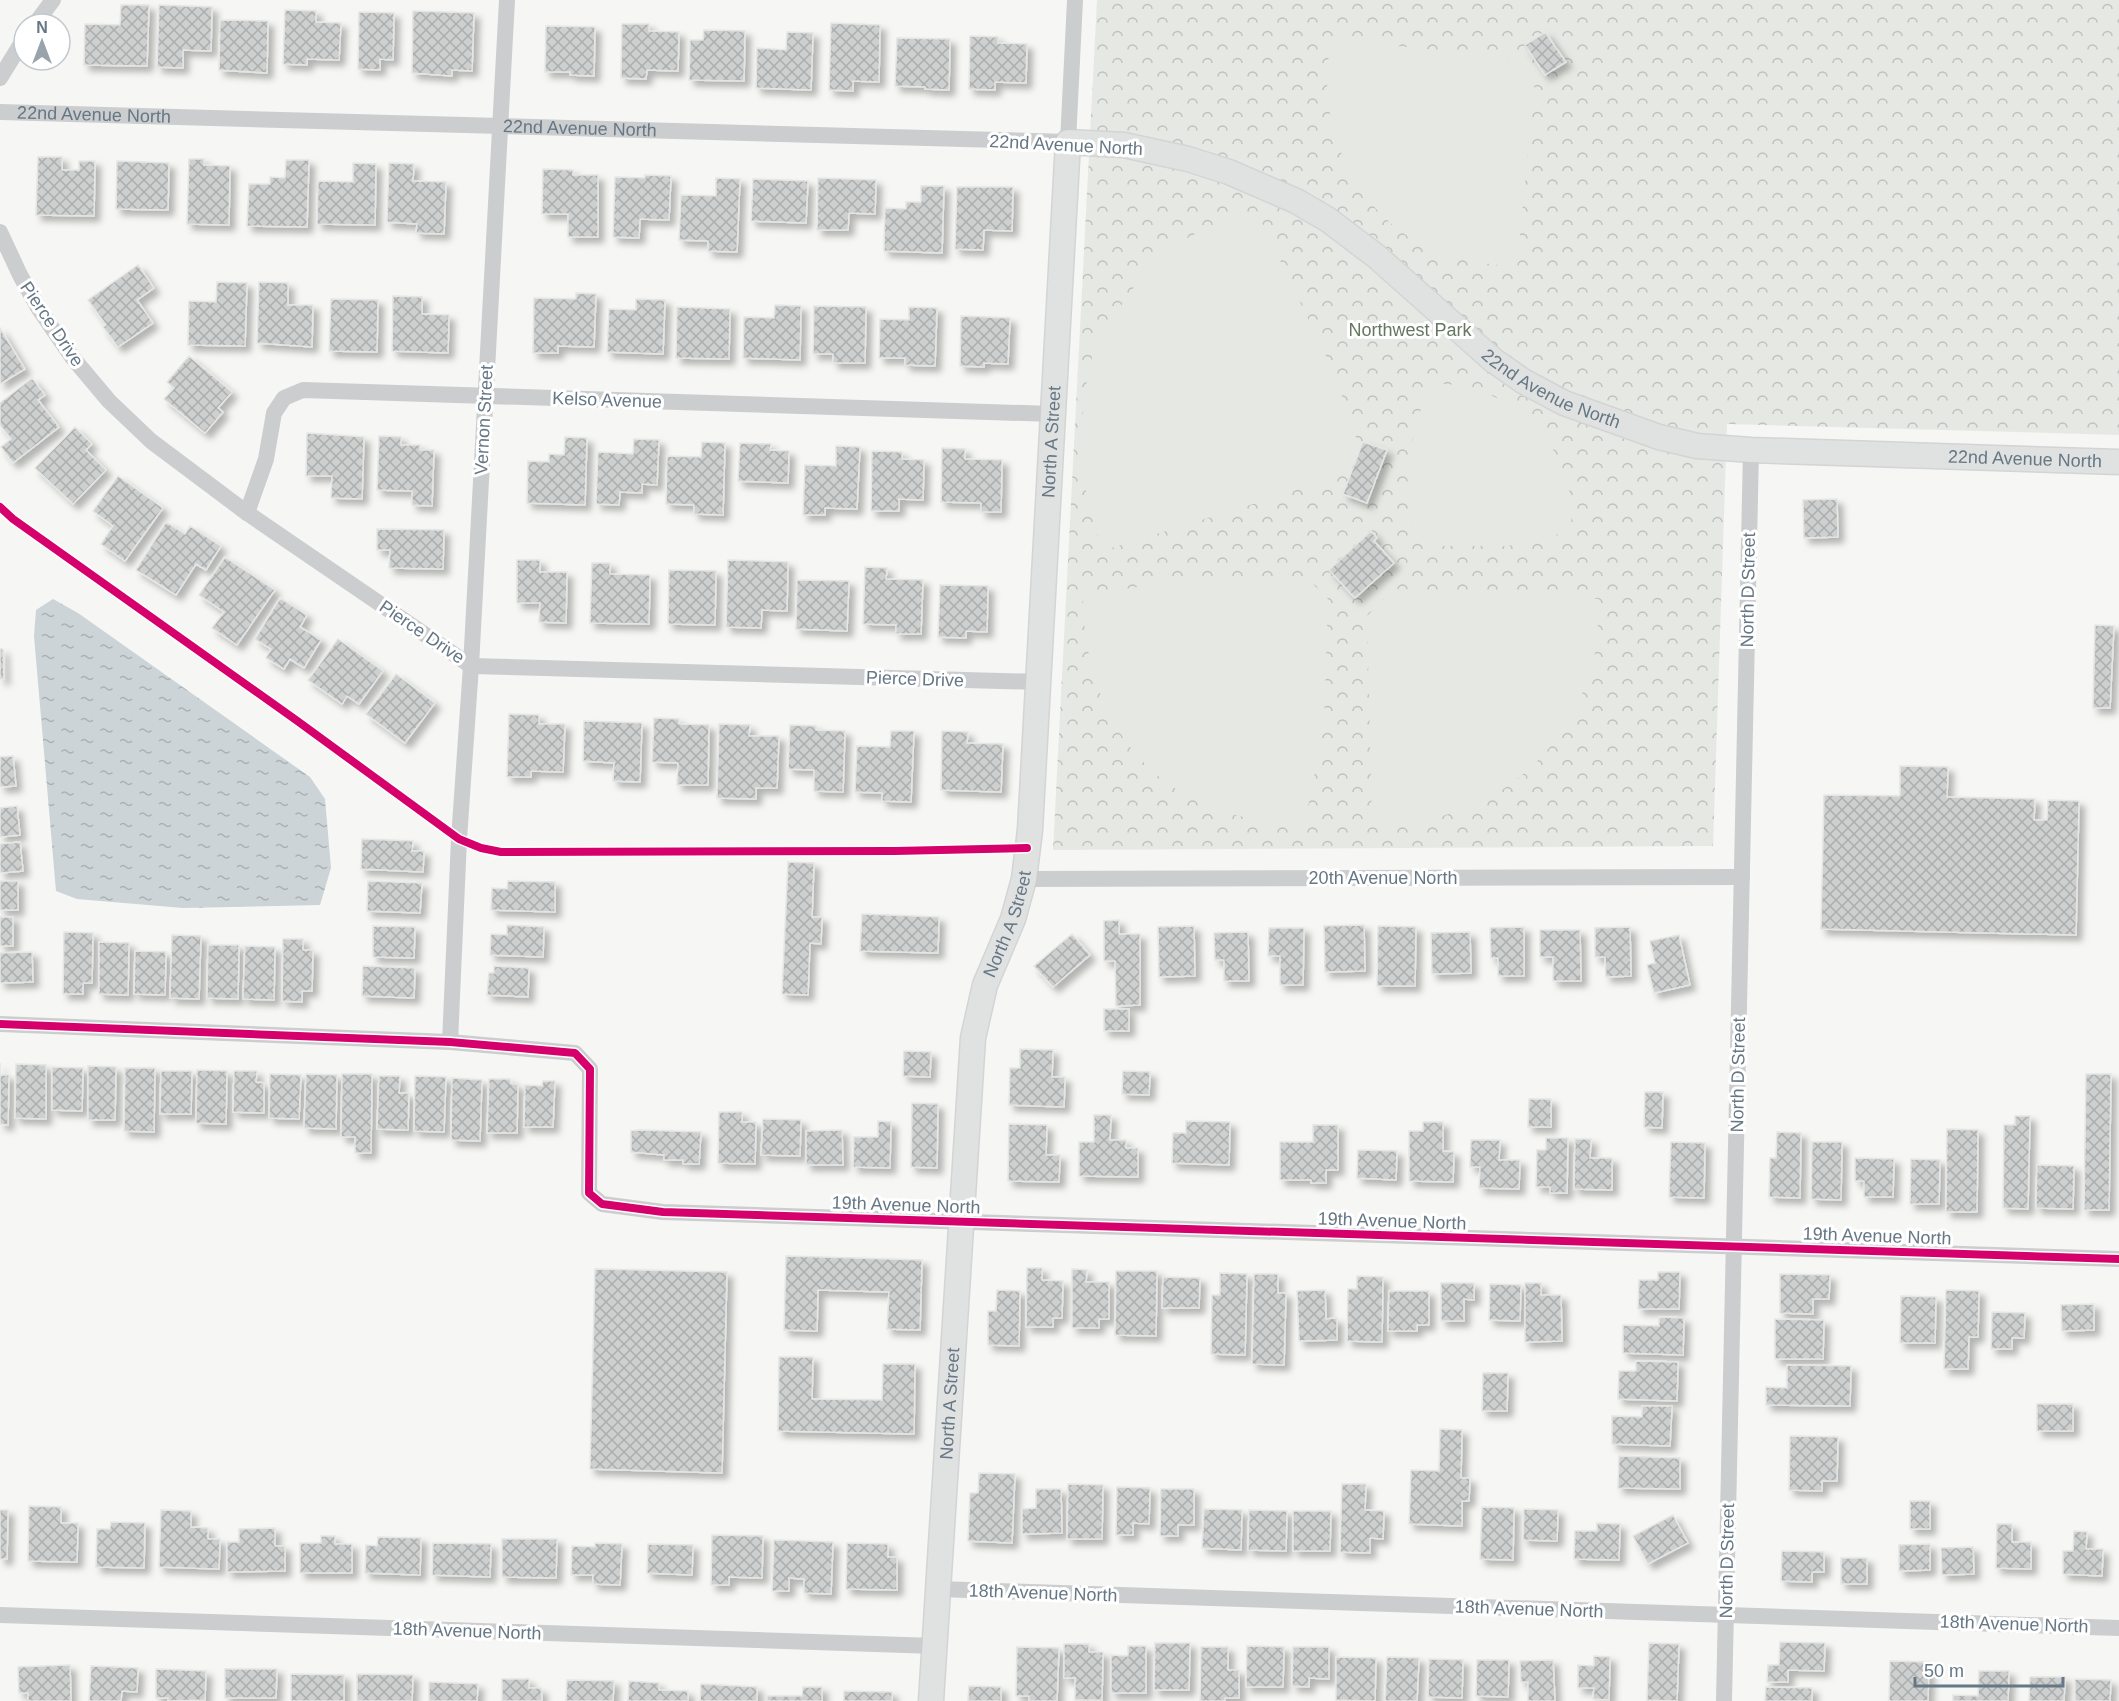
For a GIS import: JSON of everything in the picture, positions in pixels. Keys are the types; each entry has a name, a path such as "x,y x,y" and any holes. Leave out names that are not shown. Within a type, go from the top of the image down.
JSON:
{"street":[{"name":"Vernon Street","path":"450,1042 459,839 471,666 507,0"},
{"name":"North A Street","path":"931,1701 973,1038 985,985 1013,919 1024,879 1029,830 1075,0"},
{"path":"0,78 12,58"},
{"name":"22nd Avenue North","path":"0,112 1124,145 1188,159 1230,172 1296,201 1327,219 1376,256 1493,360 1523,381 1564,403 1659,437 1697,446 1751,450 2119,462"},
{"name":"Pierce Drive","path":"0,232 39,309 72,357 109,401 151,441 247,513 471,666 1039,682"},
{"name":"Kelso Avenue","path":"247,513 266,459 274,413 284,398 303,390 1053,414"},
{"name":"North D Street","path":"1724,1701 1751,450"},
{"name":"20th Avenue North","path":"1024,879 1742,877"},
{"path":"0,1024 450,1042"},
{"name":"19th Avenue North","path":"450,1042 575,1053 590,1070 589,1193 602,1204 663,1212 2119,1259"},
{"name":"18th Avenue North","path":"938,1589 2119,1628"},
{"name":"18th Avenue North","path":"0,1615 935,1646"}],"green space":[{"name":"Northwest Park","path":"1097,0 2119,0 2119,435 1727,424 1713,846 1053,850"},
{"path":"1332,39 1518,59 1535,79 1517,267 1486,264 1437,252 1408,237 1383,216 1362,192 1346,164 1335,134 1328,103 1327,71"},
{"path":"1256,210 1335,375 1358,443 1346,472 1282,495 1102,551 1083,480 1079,454 1090,363 1101,335 1150,264 1189,237 1222,220"},
{"path":"1428,383 1463,386 1492,396 1510,405 1540,432 1552,448 1568,484 1571,531 1508,546 1436,546 1409,518 1411,446"},
{"path":"1185,580 1313,584 1328,599 1324,725 1304,827 1233,814 1193,799 1166,782 1143,762 1124,739 1109,714 1089,657 1083,595"},
{"path":"1394,589 1599,599 1597,639 1593,662 1580,698 1562,731 1539,759 1512,783 1481,802 1447,815 1411,822 1372,822 1367,616"}],"water":[{"path":"53,599 78,613 310,777 325,799 331,868 320,905 183,908 77,899 56,891 34,636 36,610"}],"building":[{"path":"121,5 149,5 147,66 84,65 85,24 120,25"},
{"path":"159,5 212,7 211,51 183,50 183,68 157,67"},
{"path":"285,10 316,11 316,22 341,23 339,60 307,59 307,65 283,64"},
{"path":"413,11 474,13 472,71 452,70 452,76 412,73"},
{"path":"359,12 394,13 393,60 380,59 380,70 358,69"},
{"path":"220,20 268,21 267,73 219,70"},
{"path":"831,23 880,25 879,82 853,81 853,91 829,90"},
{"path":"622,24 649,24 649,31 679,32 678,71 647,70 646,79 621,78"},
{"path":"546,26 595,27 594,76 570,75 570,72 545,72"},
{"path":"704,30 745,31 744,81 689,80 690,40 703,40"},
{"path":"787,32 813,33 811,90 756,88 757,48 786,50"},
{"path":"1545,32 1566,62 1545,75 1525,45"},
{"path":"970,36 998,37 998,43 1027,44 1026,83 995,82 995,90 969,89"},
{"path":"897,38 950,39 949,90 895,86"},
{"path":"38,157 62,157 62,170 79,170 79,161 95,161 94,216 36,215"},
{"path":"189,159 204,159 204,165 230,166 229,225 187,224"},
{"path":"286,160 309,160 307,227 247,226 249,184 270,184 270,177 285,178"},
{"path":"117,161 169,163 168,210 116,209"},
{"path":"353,163 376,164 375,225 317,224 318,181 353,182"},
{"path":"389,163 414,164 413,181 446,182 444,234 416,233 417,224 387,222"},
{"path":"543,169 573,170 573,175 598,175 598,237 568,237 568,214 542,214"},
{"path":"645,175 671,176 669,220 640,219 639,238 613,237 615,177 645,178"},
{"path":"716,178 740,179 737,252 708,251 708,241 679,240 681,195 716,196"},
{"path":"818,178 876,180 875,214 849,213 848,230 817,230"},
{"path":"753,179 808,181 806,223 751,221"},
{"path":"921,186 944,186 942,253 884,251 885,208 906,209 906,202 921,202"},
{"path":"957,187 1013,187 1012,231 984,230 983,250 955,249"},
{"path":"138,265 154,288 137,300 153,323 118,347 103,327 106,325 88,300"},
{"path":"217,282 247,283 245,346 188,345 189,301 216,302"},
{"path":"259,282 288,283 288,305 313,305 312,347 257,343"},
{"path":"576,293 596,294 594,347 558,346 558,353 533,353 534,298 576,299"},
{"path":"393,296 422,297 422,314 449,315 448,353 392,351"},
{"path":"331,299 378,300 377,352 329,351"},
{"path":"636,299 665,300 663,354 607,352 609,309 636,310"},
{"path":"775,305 801,306 800,360 743,358 744,317 774,318"},
{"path":"814,306 866,307 865,363 833,363 833,354 813,354"},
{"path":"677,307 730,309 729,359 676,358"},
{"path":"909,307 937,308 935,366 905,365 905,358 879,358 880,319 909,320"},
{"path":"961,316 1010,318 1008,364 984,363 984,367 960,366"},
{"path":"0,328 25,369 0,384"},
{"path":"189,356 232,392 218,408 223,412 205,433 164,399 174,388 167,382"},
{"path":"32,378 45,395 38,400 59,427 13,463 1,447 11,439 0,425 0,403"},
{"path":"75,427 92,444 86,450 106,470 73,504 35,468"},
{"path":"307,433 364,437 362,499 331,498 332,476 306,476"},
{"path":"379,436 401,437 401,445 420,445 420,450 434,450 432,506 412,505 412,491 377,490"},
{"path":"565,437 587,438 585,505 527,503 528,461 549,462 549,454 564,455"},
{"path":"634,439 659,440 657,485 642,484 642,493 620,492 619,505 596,504 598,452 633,454"},
{"path":"702,442 725,443 723,515 694,514 694,505 666,504 667,456 701,457"},
{"path":"1363,442 1387,450 1367,503 1343,494"},
{"path":"740,443 771,444 770,450 789,451 788,483 738,481"},
{"path":"836,446 860,447 857,509 825,508 825,515 803,515 805,465 836,466"},
{"path":"942,448 965,449 965,459 1002,460 1001,512 981,512 981,503 941,502"},
{"path":"872,451 902,452 902,459 924,460 923,500 899,499 899,511 871,511"},
{"path":"118,476 163,508 125,561 101,544 113,526 93,511"},
{"path":"1837,499 1838,537 1804,538 1803,500"},
{"path":"166,522 185,534 190,526 221,546 206,570 196,564 176,595 136,570"},
{"path":"377,529 444,530 443,569 389,568 390,550 377,550"},
{"path":"1371,531 1377,538 1374,541 1394,563 1355,598 1329,570"},
{"path":"225,557 275,590 237,645 212,628 224,612 199,595"},
{"path":"517,560 540,560 540,572 567,572 566,623 539,622 540,603 517,603"},
{"path":"728,560 788,562 787,611 762,610 761,628 726,627"},
{"path":"592,563 610,563 610,574 650,575 649,624 590,623"},
{"path":"865,567 887,568 886,579 923,580 921,634 896,634 896,625 863,624"},
{"path":"669,570 716,571 715,625 668,624"},
{"path":"797,580 849,581 847,631 796,629"},
{"path":"940,585 988,586 987,632 966,631 966,638 938,637"},
{"path":"280,598 307,615 300,627 321,640 304,668 290,659 284,669 266,658 271,649 255,639"},
{"path":"2095,625 2114,626 2110,708 2093,708"},
{"path":"338,639 383,671 359,704 347,696 342,704 308,680"},
{"path":"0,649 3,649 4,679 0,679"},
{"path":"396,674 435,703 405,743 366,714"},
{"path":"509,714 539,715 539,724 565,724 563,772 531,771 531,777 507,777"},
{"path":"654,718 679,719 679,724 709,725 708,785 677,785 678,763 652,762"},
{"path":"584,721 642,723 640,782 613,781 614,763 583,761"},
{"path":"719,724 750,725 749,736 779,736 777,788 756,788 756,799 717,798"},
{"path":"790,725 816,726 816,730 845,731 843,792 814,791 814,770 788,769"},
{"path":"891,731 914,731 911,802 882,801 882,793 855,792 857,746 890,747"},
{"path":"942,731 968,732 967,743 1003,744 1001,792 941,790"},
{"path":"13,756 16,786 0,787 0,757"},
{"path":"1900,766 1948,767 1947,797 2035,799 2034,820 2047,820 2048,800 2079,801 2076,935 1821,929 1824,795 1900,796"},
{"path":"17,806 20,835 0,837 0,808"},
{"path":"362,839 413,841 412,851 424,851 423,872 361,869"},
{"path":"20,842 23,871 0,873 0,844"},
{"path":"788,862 814,863 812,917 822,917 821,944 810,943 808,995 782,994"},
{"path":"0,881 18,881 18,910 0,910"},
{"path":"368,881 422,883 420,913 367,911"},
{"path":"508,881 555,882 555,912 491,910 492,888 507,889"},
{"path":"862,914 939,917 938,953 860,951"},
{"path":"0,917 13,917 13,946 0,946"},
{"path":"1119,920 1119,934 1140,934 1140,1005 1116,1006 1115,961 1104,961 1104,921"},
{"path":"507,925 544,927 543,957 490,955 491,934 507,935"},
{"path":"1364,925 1365,971 1325,972 1324,926"},
{"path":"373,926 415,927 414,958 373,957"},
{"path":"1194,926 1195,976 1159,977 1158,927"},
{"path":"1378,926 1416,927 1415,986 1377,986"},
{"path":"1524,927 1524,976 1498,976 1498,958 1491,958 1490,928"},
{"path":"1630,927 1631,976 1606,977 1605,957 1595,957 1595,928"},
{"path":"1269,928 1304,928 1303,985 1280,985 1280,956 1268,956"},
{"path":"1540,930 1580,930 1581,981 1553,981 1553,957 1540,957"},
{"path":"64,932 93,933 92,983 83,983 83,994 63,994"},
{"path":"1248,932 1249,981 1224,981 1224,960 1215,960 1214,933"},
{"path":"1470,932 1471,973 1432,974 1431,933"},
{"path":"1072,934 1090,955 1053,987 1034,966"},
{"path":"172,935 201,936 199,999 170,998"},
{"path":"1679,935 1690,985 1654,993 1647,965 1655,963 1650,941"},
{"path":"283,939 303,939 303,950 313,950 312,991 302,991 302,1002 282,1001"},
{"path":"99,942 129,943 128,995 99,994"},
{"path":"208,945 239,945 238,999 207,998"},
{"path":"245,946 275,947 274,1000 243,999"},
{"path":"135,951 166,952 165,995 134,994"},
{"path":"32,952 33,982 0,983 0,953"},
{"path":"363,966 415,968 414,998 362,996"},
{"path":"494,966 529,968 528,997 487,995 489,973 494,973"},
{"path":"1104,1009 1129,1009 1129,1031 1104,1031"},
{"path":"1020,1049 1053,1050 1052,1077 1065,1077 1064,1107 1009,1105 1010,1068 1020,1068"},
{"path":"904,1051 931,1052 930,1077 903,1076"},
{"path":"16,1064 46,1065 46,1119 15,1118"},
{"path":"88,1066 116,1067 115,1120 88,1120"},
{"path":"52,1067 83,1068 82,1111 52,1110"},
{"path":"125,1068 155,1068 154,1132 124,1131"},
{"path":"197,1070 227,1071 226,1124 196,1123"},
{"path":"161,1071 192,1071 191,1114 160,1114"},
{"path":"234,1071 257,1071 256,1082 264,1083 264,1113 233,1112"},
{"path":"1123,1071 1150,1072 1149,1095 1122,1094"},
{"path":"270,1074 301,1075 299,1119 269,1118"},
{"path":"306,1074 337,1075 336,1129 304,1128"},
{"path":"342,1074 372,1074 371,1153 355,1153 355,1137 341,1137"},
{"path":"2086,1074 2111,1074 2109,1210 2084,1210"},
{"path":"0,1075 9,1075 8,1125 0,1124"},
{"path":"379,1076 400,1076 399,1093 409,1093 408,1130 377,1129"},
{"path":"415,1076 446,1077 444,1132 414,1131"},
{"path":"452,1078 482,1080 480,1141 451,1140"},
{"path":"489,1079 510,1079 511,1084 518,1084 517,1133 487,1133"},
{"path":"543,1081 555,1081 553,1127 524,1127 525,1085 542,1086"},
{"path":"1645,1092 1663,1092 1662,1128 1644,1127"},
{"path":"1529,1099 1551,1099 1551,1127 1528,1127"},
{"path":"912,1103 938,1104 937,1168 911,1167"},
{"path":"719,1112 742,1112 742,1122 756,1122 755,1164 718,1163"},
{"path":"1094,1115 1111,1115 1110,1140 1126,1140 1126,1148 1138,1148 1138,1177 1079,1176 1079,1142 1094,1142"},
{"path":"2015,1116 2030,1116 2028,1209 2003,1208 2004,1125 2015,1125"},
{"path":"763,1119 801,1120 800,1156 761,1155"},
{"path":"878,1121 891,1122 890,1168 853,1167 854,1137 878,1137"},
{"path":"1186,1121 1230,1122 1229,1165 1172,1163 1173,1133 1186,1133"},
{"path":"1423,1122 1443,1122 1443,1151 1454,1152 1453,1182 1409,1181 1409,1131 1423,1131"},
{"path":"1009,1124 1047,1125 1046,1155 1060,1155 1059,1182 1008,1181"},
{"path":"1313,1125 1338,1125 1338,1170 1326,1170 1326,1183 1311,1183 1311,1180 1280,1180 1280,1142 1313,1142"},
{"path":"1947,1129 1978,1130 1977,1212 1946,1212"},
{"path":"842,1130 843,1165 806,1165 806,1131"},
{"path":"631,1131 701,1132 699,1164 683,1164 683,1160 664,1160 664,1155 631,1152"},
{"path":"1777,1132 1801,1133 1800,1198 1769,1197 1770,1158 1776,1158"},
{"path":"1546,1138 1568,1138 1567,1193 1550,1193 1550,1187 1536,1187 1537,1150 1546,1150"},
{"path":"1575,1139 1591,1139 1590,1158 1612,1158 1612,1190 1574,1189"},
{"path":"1471,1140 1500,1140 1499,1160 1520,1160 1519,1189 1479,1188 1480,1167 1470,1167"},
{"path":"1671,1142 1705,1143 1704,1198 1669,1197"},
{"path":"1812,1142 1842,1142 1841,1200 1811,1199"},
{"path":"1358,1150 1397,1151 1396,1180 1357,1178"},
{"path":"1855,1158 1894,1159 1893,1197 1864,1197 1864,1181 1855,1181"},
{"path":"1911,1159 1940,1160 1939,1204 1910,1204"},
{"path":"2037,1165 2074,1166 2073,1209 2036,1208"},
{"path":"786,1256 922,1260 920,1330 887,1329 889,1292 818,1290 817,1331 784,1330"},
{"path":"1027,1268 1042,1268 1042,1280 1063,1281 1062,1318 1053,1318 1053,1327 1026,1327"},
{"path":"595,1269 727,1272 722,1473 590,1469"},
{"path":"1072,1269 1087,1270 1086,1282 1109,1282 1109,1319 1099,1319 1099,1328 1072,1328"},
{"path":"1116,1271 1157,1271 1156,1336 1115,1335"},
{"path":"1658,1272 1680,1272 1679,1309 1638,1309 1639,1280 1658,1280"},
{"path":"1220,1273 1247,1274 1245,1355 1211,1354 1212,1295 1220,1295"},
{"path":"1254,1274 1278,1274 1278,1293 1286,1293 1284,1365 1252,1364"},
{"path":"1780,1274 1830,1275 1829,1299 1813,1299 1813,1314 1780,1313"},
{"path":"1357,1276 1383,1277 1382,1342 1347,1341 1348,1289 1357,1289"},
{"path":"1163,1277 1200,1278 1199,1308 1162,1308"},
{"path":"1441,1283 1474,1283 1474,1300 1464,1299 1464,1321 1441,1321"},
{"path":"1525,1283 1541,1283 1541,1295 1561,1295 1562,1341 1525,1342"},
{"path":"1490,1284 1521,1285 1520,1321 1489,1320"},
{"path":"997,1290 1020,1291 1019,1346 988,1345 988,1311 996,1311"},
{"path":"1325,1290 1326,1319 1337,1318 1337,1340 1299,1341 1297,1291"},
{"path":"1946,1290 1979,1291 1978,1337 1969,1337 1968,1369 1944,1369"},
{"path":"1389,1291 1429,1291 1429,1325 1417,1325 1417,1331 1388,1331"},
{"path":"1901,1296 1936,1297 1935,1343 1900,1343"},
{"path":"2094,1304 2094,1330 2062,1331 2061,1305"},
{"path":"1992,1312 2025,1313 2024,1338 2012,1338 2012,1349 1991,1349"},
{"path":"1659,1317 1684,1318 1683,1355 1623,1353 1623,1325 1659,1326"},
{"path":"1775,1319 1824,1320 1823,1359 1775,1359"},
{"path":"779,1357 813,1357 812,1399 882,1400 883,1364 915,1364 914,1434 778,1431"},
{"path":"1636,1361 1678,1362 1677,1401 1618,1399 1619,1371 1636,1371"},
{"path":"1787,1365 1851,1366 1850,1406 1766,1405 1766,1387 1787,1388"},
{"path":"1483,1373 1508,1373 1507,1411 1482,1411"},
{"path":"2037,1404 2073,1404 2073,1431 2037,1431"},
{"path":"1642,1406 1672,1406 1670,1446 1612,1444 1612,1416 1642,1417"},
{"path":"1440,1429 1462,1430 1461,1478 1470,1478 1469,1501 1462,1501 1462,1526 1409,1524 1411,1470 1439,1471"},
{"path":"1790,1436 1838,1437 1837,1481 1822,1481 1822,1491 1789,1490"},
{"path":"1619,1456 1680,1458 1680,1489 1618,1488"},
{"path":"979,1473 1015,1474 1012,1543 968,1541 970,1493 978,1493"},
{"path":"1068,1484 1103,1485 1102,1539 1067,1539"},
{"path":"1342,1484 1366,1484 1365,1510 1384,1511 1383,1539 1370,1538 1370,1553 1340,1552"},
{"path":"1117,1487 1150,1488 1149,1524 1133,1523 1133,1535 1116,1535"},
{"path":"1036,1489 1061,1489 1062,1533 1022,1534 1022,1509 1036,1508"},
{"path":"1161,1489 1194,1489 1194,1525 1178,1525 1178,1536 1160,1536"},
{"path":"1910,1501 1930,1501 1930,1529 1910,1529"},
{"path":"29,1506 61,1507 61,1523 78,1523 77,1562 28,1561"},
{"path":"1482,1507 1514,1508 1513,1560 1480,1559"},
{"path":"1204,1509 1242,1510 1241,1550 1202,1548"},
{"path":"1524,1509 1558,1510 1557,1541 1523,1540"},
{"path":"0,1510 8,1510 7,1559 0,1559"},
{"path":"161,1510 191,1511 191,1527 208,1528 208,1539 220,1539 219,1569 159,1567"},
{"path":"1249,1510 1287,1511 1286,1551 1248,1550"},
{"path":"1293,1511 1331,1511 1330,1551 1293,1551"},
{"path":"1673,1515 1688,1543 1648,1564 1633,1536"},
{"path":"111,1522 145,1523 144,1568 96,1567 97,1529 110,1529"},
{"path":"1597,1523 1620,1524 1619,1560 1574,1559 1575,1531 1597,1531"},
{"path":"1997,1524 2012,1524 2012,1542 2031,1542 2031,1569 1996,1568"},
{"path":"275,1528 275,1546 285,1546 285,1571 227,1572 227,1542 239,1542 239,1529"},
{"path":"2074,1531 2087,1532 2086,1549 2103,1549 2102,1576 2063,1574 2063,1551 2073,1551"},
{"path":"712,1535 763,1536 762,1578 729,1577 729,1585 711,1585"},
{"path":"321,1536 335,1536 335,1544 352,1544 352,1573 300,1573 300,1543 321,1543"},
{"path":"378,1537 421,1538 420,1575 365,1573 366,1545 377,1546"},
{"path":"502,1539 557,1539 556,1578 502,1577"},
{"path":"774,1540 833,1542 831,1594 804,1593 804,1579 789,1578 789,1591 772,1591"},
{"path":"433,1543 491,1544 490,1577 432,1575"},
{"path":"595,1543 622,1544 620,1585 593,1584 593,1575 571,1575 572,1546 595,1547"},
{"path":"847,1543 888,1544 888,1557 897,1557 897,1590 846,1589"},
{"path":"648,1544 693,1545 692,1575 647,1573"},
{"path":"1930,1544 1930,1570 1899,1571 1899,1545"},
{"path":"1973,1547 1974,1574 1942,1575 1941,1548"},
{"path":"1782,1551 1824,1552 1824,1572 1812,1572 1812,1582 1781,1581"},
{"path":"1841,1558 1867,1558 1867,1584 1841,1584"},
{"path":"1780,1642 1825,1643 1824,1671 1788,1670 1788,1682 1767,1682 1768,1665 1779,1665"},
{"path":"1155,1643 1190,1643 1189,1690 1154,1690"},
{"path":"1649,1643 1679,1644 1677,1701 1647,1700"},
{"path":"1064,1644 1089,1644 1089,1652 1103,1652 1102,1700 1075,1700 1075,1678 1064,1678"},
{"path":"1128,1646 1146,1646 1146,1693 1111,1693 1111,1655 1128,1656"},
{"path":"1247,1646 1284,1647 1283,1687 1246,1687"},
{"path":"1017,1647 1059,1648 1057,1701 1029,1701 1029,1696 1016,1696"},
{"path":"1201,1647 1228,1647 1228,1670 1239,1670 1239,1698 1225,1698 1225,1701 1200,1701"},
{"path":"1293,1647 1329,1647 1329,1679 1309,1678 1309,1687 1292,1686"},
{"path":"1594,1656 1610,1657 1609,1700 1593,1699 1594,1688 1578,1688 1578,1665 1594,1666"},
{"path":"1336,1657 1376,1658 1375,1701 1336,1700"},
{"path":"1387,1657 1419,1658 1417,1701 1385,1701"},
{"path":"1429,1659 1463,1660 1462,1698 1428,1697"},
{"path":"1477,1660 1509,1660 1508,1697 1476,1696"},
{"path":"1553,1660 1555,1701 1528,1701 1528,1682 1521,1682 1520,1661"},
{"path":"1890,1661 1929,1662 1928,1701 1889,1701"},
{"path":"70,1665 71,1701 28,1701 28,1693 19,1693 18,1667"},
{"path":"91,1666 138,1668 137,1692 122,1691 121,1701 89,1701"},
{"path":"156,1669 206,1671 205,1700 168,1701 168,1698 156,1698"},
{"path":"225,1669 277,1669 276,1698 225,1698"},
{"path":"1979,1671 2009,1671 2008,1701 1953,1701 1953,1695 1978,1696"},
{"path":"291,1674 344,1675 344,1701 291,1701"},
{"path":"357,1674 413,1675 412,1701 357,1701"},
{"path":"2030,1677 2065,1677 2064,1701 2029,1701"},
{"path":"502,1679 529,1679 529,1688 541,1688 542,1701 502,1701"},
{"path":"2075,1679 2111,1680 2110,1701 2075,1701"},
{"path":"567,1680 614,1681 613,1701 566,1701"},
{"path":"629,1681 659,1683 659,1690 688,1691 688,1701 628,1701"},
{"path":"429,1682 478,1684 477,1701 429,1701"},
{"path":"701,1684 757,1687 757,1701 700,1701"},
{"path":"969,1686 1001,1687 1001,1701 968,1701"},
{"path":"803,1687 822,1687 822,1701 767,1701 767,1696 802,1696"},
{"path":"1766,1687 1812,1688 1812,1701 1765,1701"},
{"path":"844,1691 892,1692 892,1701 844,1701"}],"cycle path":[{"path":"0,507 13,519 459,839 481,848 501,852 895,851 1027,848"},
{"path":"0,1024 450,1042 575,1053 590,1069 589,1193 602,1204 663,1212 2119,1259"}]}
